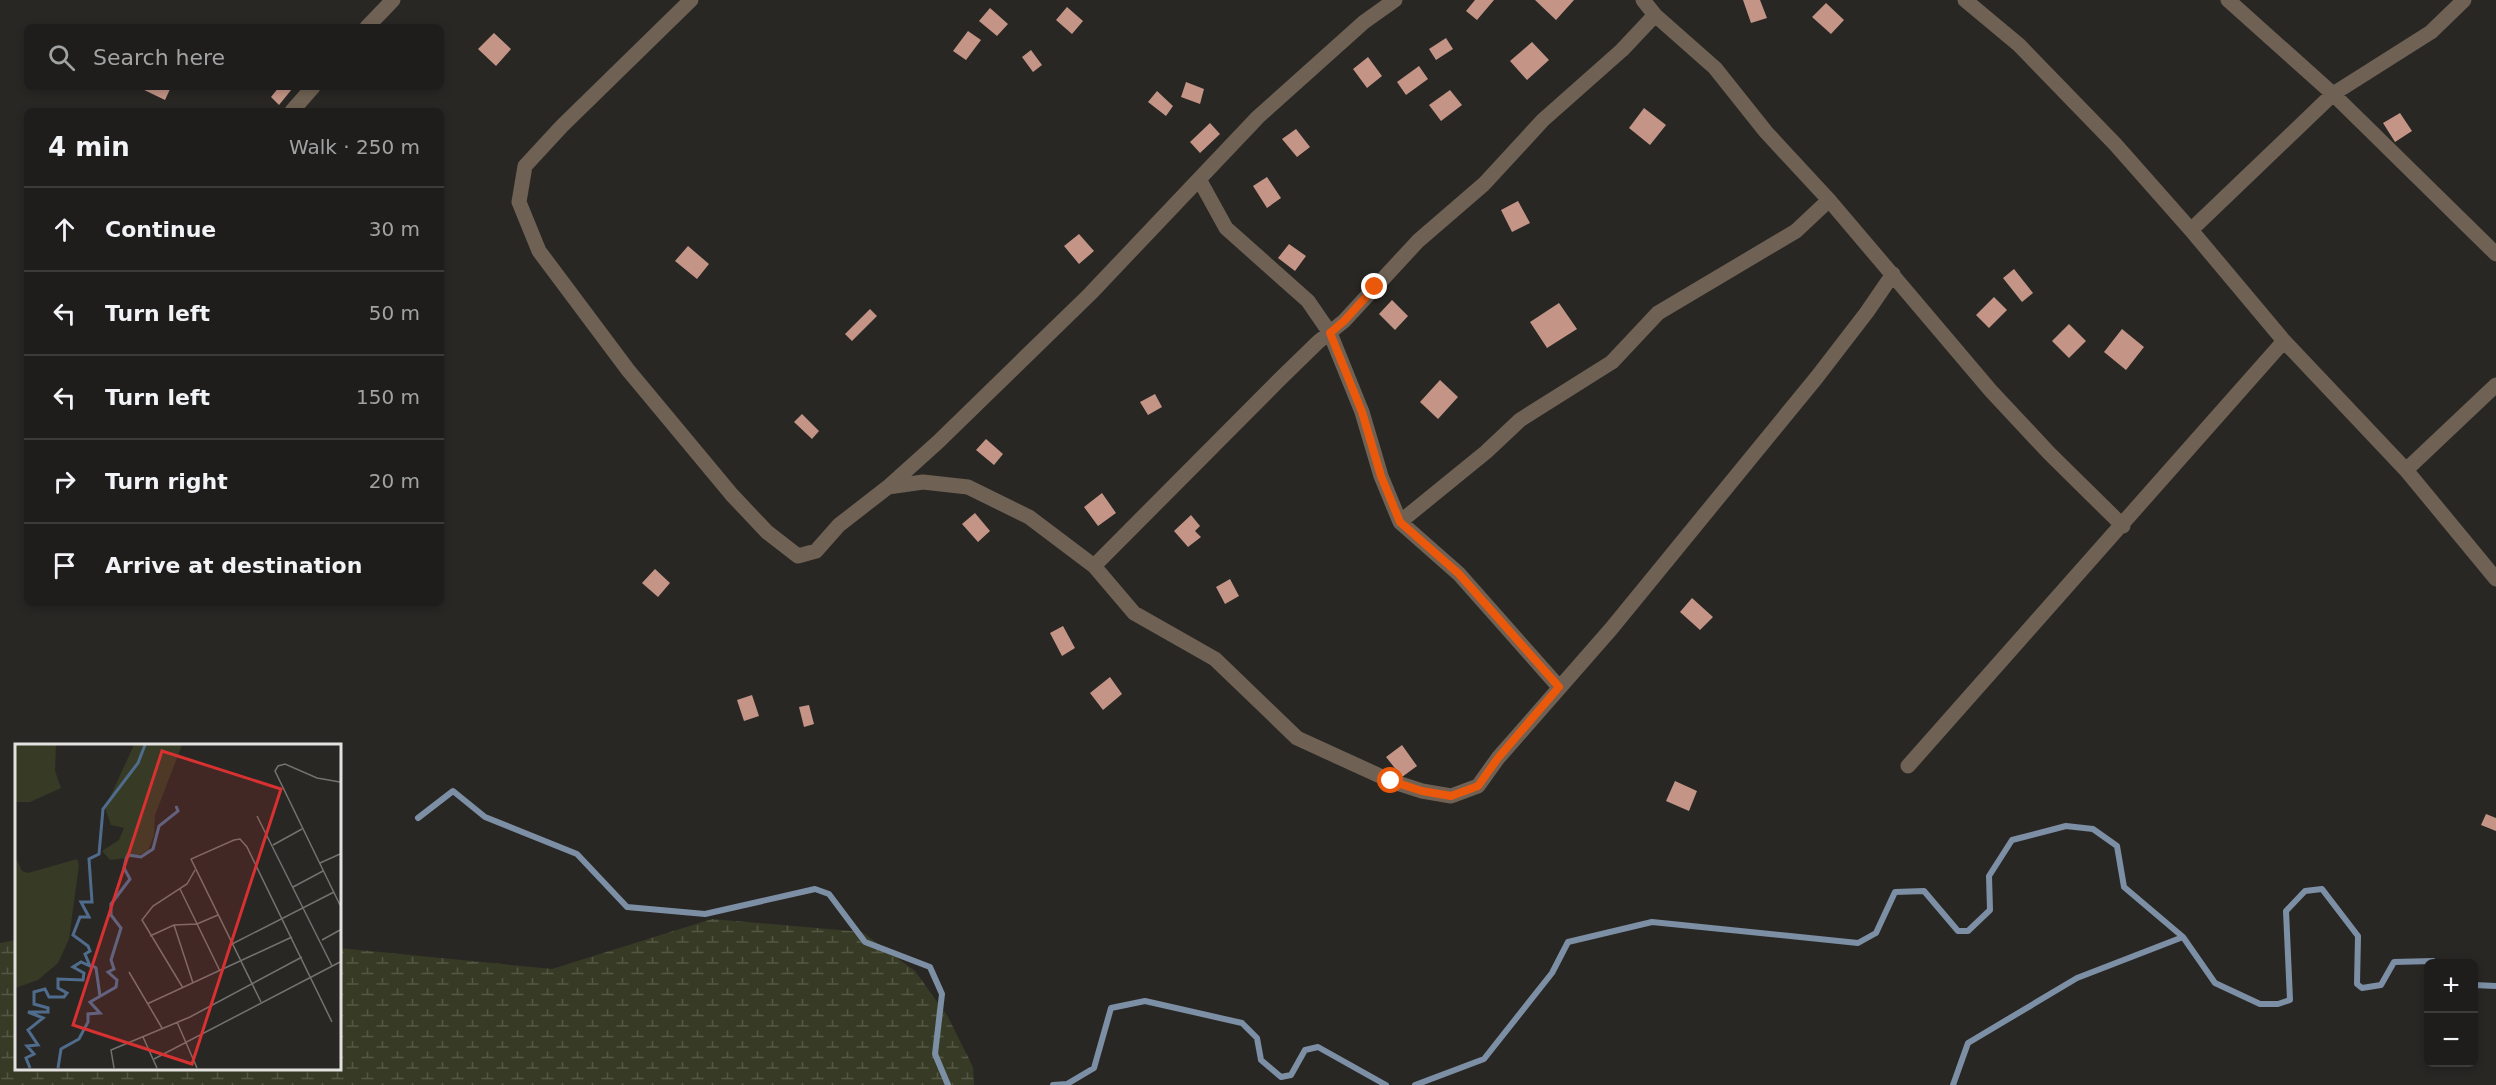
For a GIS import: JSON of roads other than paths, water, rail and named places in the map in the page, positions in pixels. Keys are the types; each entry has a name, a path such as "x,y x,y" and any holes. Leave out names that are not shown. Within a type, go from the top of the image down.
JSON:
{"street":[{"path":"370,24 393,0"},
{"path":"691,0 562,126 525,166 519,202 539,251 628,370 732,495 767,532 798,556 816,551 838,525 888,487 938,442 1090,294 1258,117 1365,22 1395,0"},
{"path":"1643,0 1655,15 1715,68 1766,132 1829,200 1991,391 2122,526"},
{"path":"1965,0 2019,45 2115,144 2284,341 2406,470 2496,579"},
{"path":"2228,0 2333,94 2496,254"},
{"path":"2191,230 2333,94 2431,32 2464,0"},
{"path":"1094,566 1200,457 1344,321 1418,241 1484,184 1544,120 1622,50 1655,15"},
{"path":"295,108 311,90"},
{"path":"1199,179 1226,228 1308,301 1330,333 1362,412 1381,476 1400,522 1459,574 1559,687"},
{"path":"1400,522 1486,452 1520,420 1612,362 1658,313 1796,231 1829,200"},
{"path":"888,487 922,482 968,488 1029,517 1094,566 1134,613 1215,659 1297,738 1391,781 1422,791 1451,796 1478,786 1498,758 1611,629 1749,461 1860,321 1893,274"},
{"path":"1908,766 2284,341"},
{"path":"2406,470 2496,385"}],"waterway":[{"path":"418,818 453,791 485,817 577,854 627,907 705,914 815,889 829,894 865,942 930,967 942,994 935,1054 948,1085"},
{"path":"1415,1085 1484,1059 1552,973 1568,942 1652,922 1858,943 1876,933 1895,892 1924,891 1958,931 1968,931 1990,910 1989,876 2012,840 2066,826 2093,829 2117,846 2124,887 2183,937 2215,983 2260,1004 2278,1004 2290,1000 2286,911 2305,891 2322,889 2358,936 2357,984 2362,988 2381,985 2394,962 2424,961"},
{"path":"1953,1085 1968,1043 2077,978 2183,937"},
{"path":"2478,985 2496,986"},
{"path":"1053,1085 1067,1084 1094,1068 1111,1008 1145,1001 1242,1023 1257,1038 1261,1060 1281,1077 1291,1075 1305,1050 1318,1047 1386,1085"}]}
